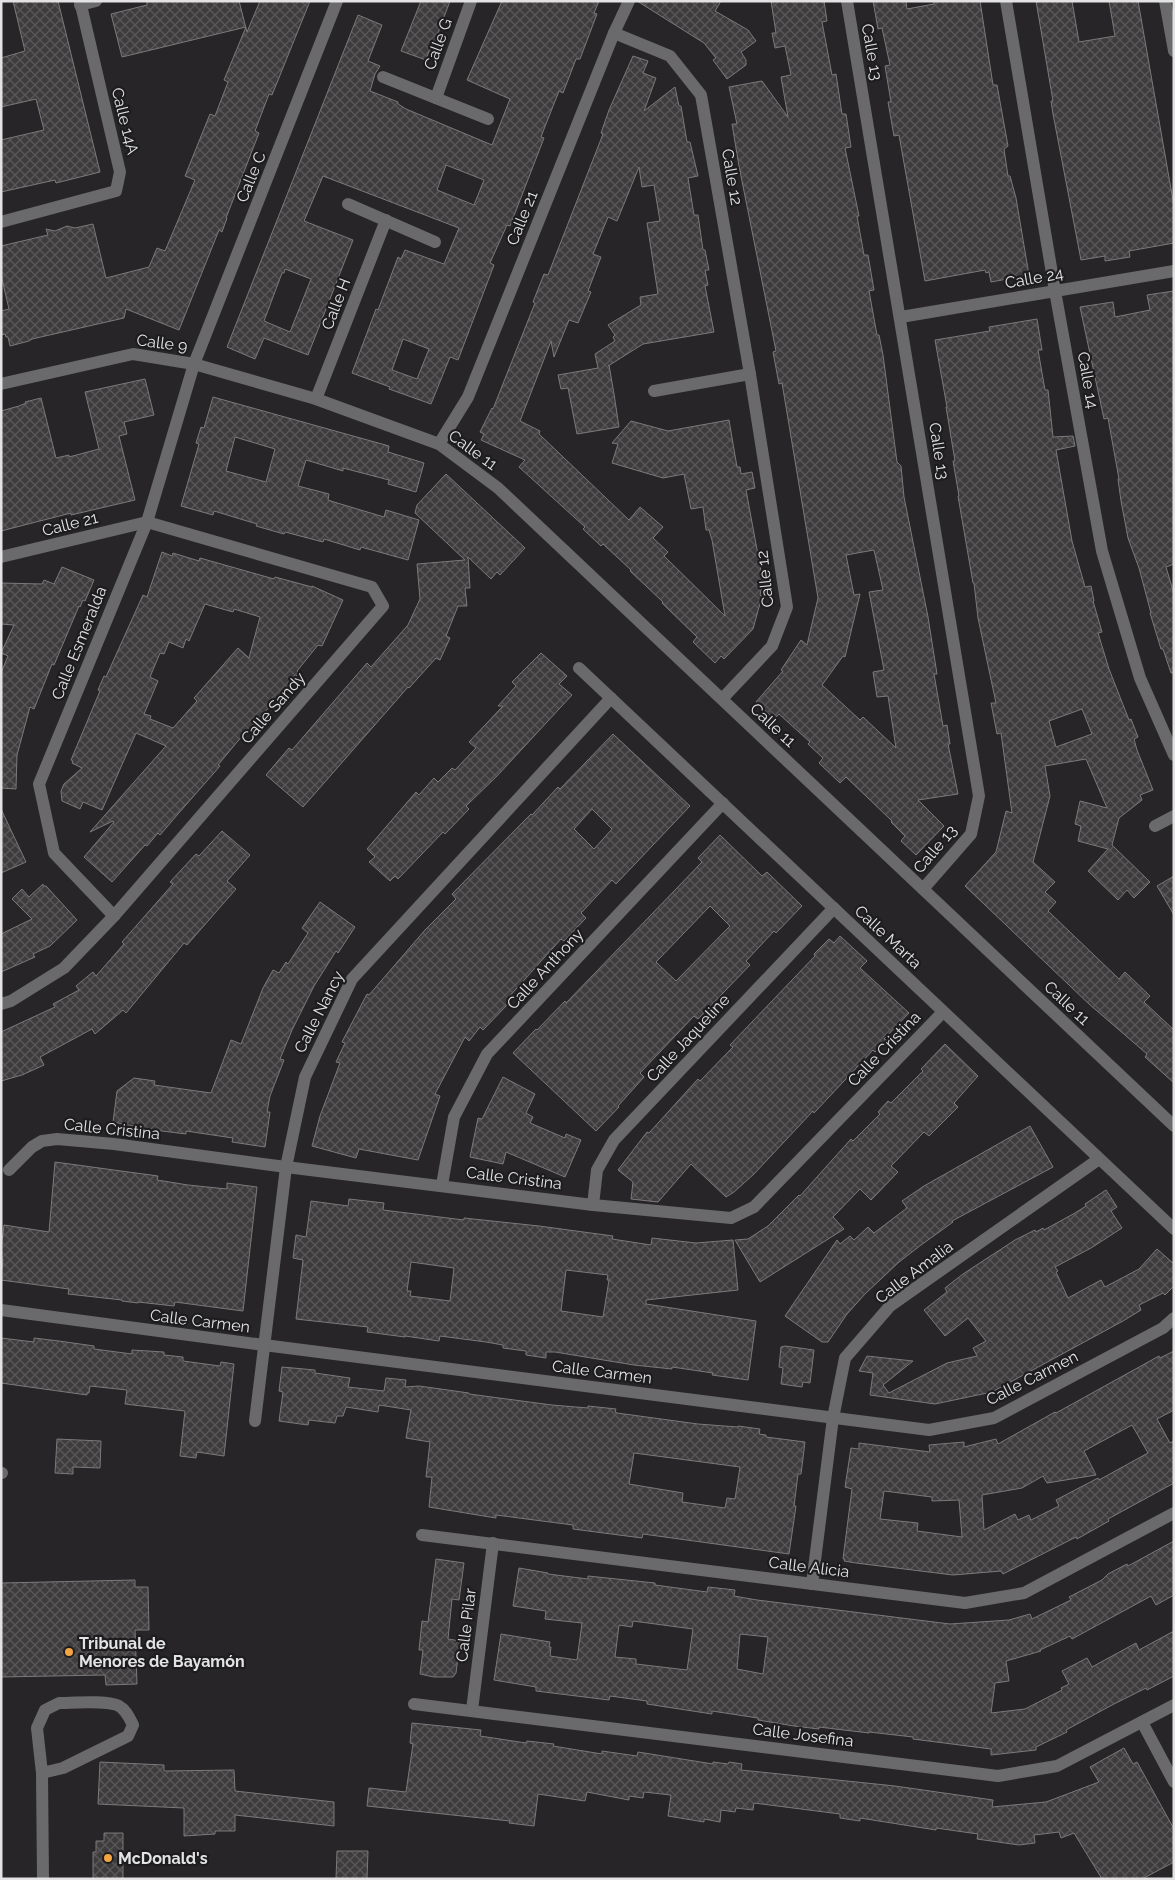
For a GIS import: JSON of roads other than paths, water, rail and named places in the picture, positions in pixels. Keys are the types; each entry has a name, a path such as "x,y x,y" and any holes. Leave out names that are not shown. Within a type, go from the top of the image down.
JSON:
{"street":[{"path":"80,3 96,1"},
{"name":"Calle C","path":"194,364 337,1"},
{"name":"Calle G","path":"436,98 471,1"},
{"name":"Calle 21","path":"439,444 468,397 614,33 629,1"},
{"name":"Calle 13","path":"847,1 979,796 971,834 922,889"},
{"name":"Calle 14","path":"1006,1 1055,291 1102,551 1140,678 1174,755"},
{"path":"1165,1 1174,51"},
{"name":"Calle 14A","path":"1,222 116,191 120,172 80,3"},
{"name":"Calle 12","path":"614,33 670,56 701,95 750,374 787,607 772,646 722,699"},
{"name":"Calle G","path":"383,77 488,119"},
{"path":"348,204 435,242"},
{"name":"Calle H","path":"316,399 386,220"},
{"name":"Calle 24","path":"900,317 1174,270"},
{"name":"Calle 9","path":"1,384 133,354 194,364 316,399"},
{"name":"Calle Esmeralda","path":"114,916 54,853 39,784 147,522 194,364"},
{"path":"654,390 750,374"},
{"name":"Calle 11","path":"316,399 439,444 498,488 1174,1126"},
{"name":"Calle 21","path":"1,557 147,522"},
{"name":"Calle Sandy","path":"1,1004 11,1001 64,968 114,916 383,606 372,587 147,522"},
{"name":"Calle Marta","path":"579,668 1174,1229"},
{"name":"Calle Nancy","path":"254,1421 286,1167 305,1077 352,979 611,698"},
{"name":"Calle Anthony","path":"442,1186 454,1117 487,1054 723,803"},
{"path":"1155,826 1174,816"},
{"name":"Calle Jaqueline","path":"593,1205 597,1170 614,1140 834,908"},
{"name":"Calle Cristina","path":"9,1170 32,1147 42,1141 57,1139 114,1144 593,1205 731,1218 754,1207 943,1012"},
{"name":"Calle Amalia","path":"812,1584 833,1418 845,1358 890,1306 1099,1158"},
{"name":"Calle Carmen","path":"1,1310 929,1430 994,1418 1163,1328 1174,1318"},
{"name":"Calle Alicia","path":"422,1534 965,1603 1024,1593 1174,1513"},
{"name":"Calle Pilar","path":"472,1710 493,1543"},
{"path":"42,1773 64,1768 128,1736 133,1725 127,1713 118,1706 109,1704 59,1703 45,1710 37,1728 42,1773 43,1879"},
{"name":"Calle Josefina","path":"414,1704 998,1776 1057,1766 1174,1705"},
{"path":"1142,1722 1174,1782"}],"place":[{"name":"Tribunal de Menores de Bayamón","path":"69,1652"},
{"name":"McDonald's","path":"108,1858"}]}
